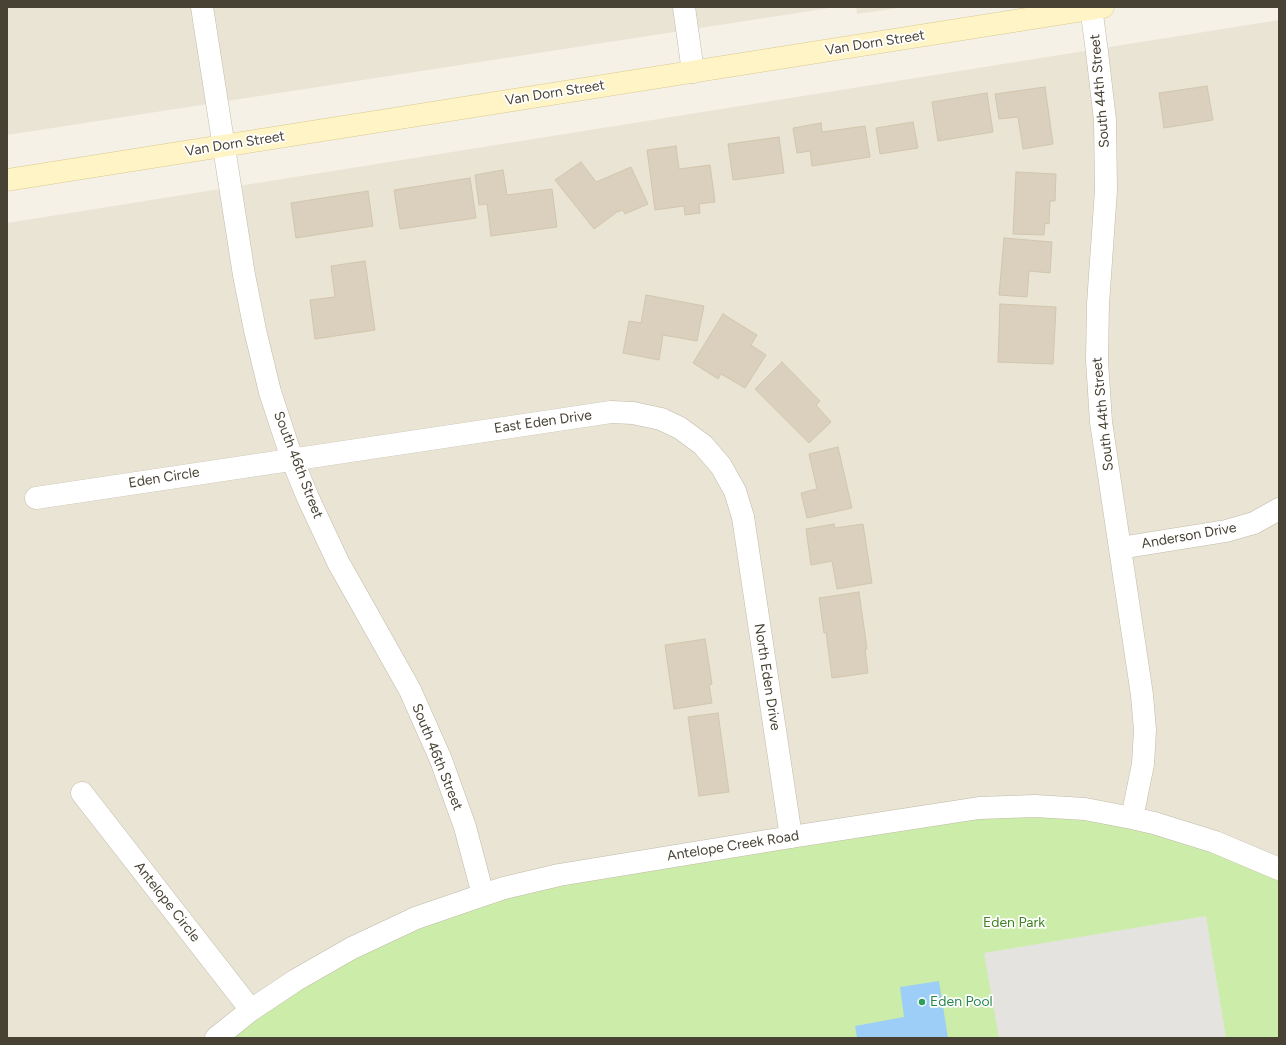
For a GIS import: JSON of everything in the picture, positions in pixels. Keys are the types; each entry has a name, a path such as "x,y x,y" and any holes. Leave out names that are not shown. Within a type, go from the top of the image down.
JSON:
{"main road":[{"name":"Van Dorn Street","path":"7,180 1095,8"}],"street":[{"name":"South 46th Street","path":"202,7 244,275 270,392 292,459 308,498 338,562 410,690 442,760 465,827 483,894"},
{"path":"684,7 693,72"},
{"name":"South 44th Street","path":"1095,8 1098,59 1105,120 1106,190 1098,304 1097,360 1101,422 1142,695 1145,730 1143,764 1132,818"},
{"name":"East Eden Drive","path":"292,459 611,412 633,413 661,419 680,428 703,445 722,466 735,491 743,517"},
{"name":"Eden Circle","path":"36,498 292,459"},
{"name":"Anderson Drive","path":"1120,548 1226,531 1254,523 1279,509"},
{"name":"North Eden Drive","path":"743,517 791,837"},
{"name":"Antelope Circle","path":"82,793 251,1010"},
{"name":"Antelope Creek Road","path":"216,1038 251,1010 296,980 352,948 416,918 483,894 559,875 791,837 979,808 1035,806 1085,810 1154,823 1215,842 1279,869"}],"shaded area":[{"path":"7,7 836,7 7,135"},
{"path":"856,7 905,7 857,14"},
{"path":"1279,20 1279,869 216,1038 7,1038 7,223"},
{"path":"1206,916 1226,1038 999,1038 984,953"}],"green space":[{"name":"Eden Park","path":"979,808 1085,809 1279,869 1279,1038 216,1038 251,1010 483,895"}],"water":[{"name":"Eden Pool","path":"939,981 948,1038 857,1038 855,1026 904,1017 900,987"}],"building":[{"path":"1207,86 1213,120 1164,128 1159,93"},
{"path":"1045,87 1053,144 1023,149 1018,117 999,119 995,94"},
{"path":"987,93 993,132 938,141 932,102"},
{"path":"913,122 918,148 880,154 876,128"},
{"path":"821,123 822,132 865,126 870,157 812,166 810,151 797,153 793,128"},
{"path":"779,137 784,173 733,180 728,144"},
{"path":"676,146 679,169 710,165 715,202 699,204 700,213 685,215 684,206 655,210 647,150"},
{"path":"581,162 596,182 631,167 648,204 625,214 623,210 617,212 594,229 555,180"},
{"path":"503,170 507,195 552,189 557,227 491,236 487,204 479,205 475,175"},
{"path":"1016,172 1056,174 1055,201 1050,201 1049,224 1045,223 1044,235 1013,234"},
{"path":"470,178 476,218 400,229 394,190"},
{"path":"368,191 373,226 296,238 291,203"},
{"path":"1004,238 1052,242 1050,273 1029,271 1027,297 999,295"},
{"path":"365,261 375,330 315,339 310,300 335,297 331,266"},
{"path":"646,295 704,306 697,341 663,335 659,360 623,353 629,321 641,323"},
{"path":"1000,304 1056,307 1053,364 998,362"},
{"path":"723,314 757,335 751,345 766,355 745,388 721,374 718,379 693,363"},
{"path":"782,362 820,401 816,405 831,422 809,443 755,389"},
{"path":"838,447 852,508 807,518 801,493 817,489 809,454"},
{"path":"834,524 835,528 863,524 872,583 837,589 832,561 811,565 806,529"},
{"path":"859,592 867,649 865,649 868,673 832,678 826,632 824,633 819,598"},
{"path":"705,639 712,684 709,685 712,703 674,709 665,645"},
{"path":"718,713 729,792 699,796 688,717"}],"place":[{"name":"Eden Pool","path":"922,1002"}]}
